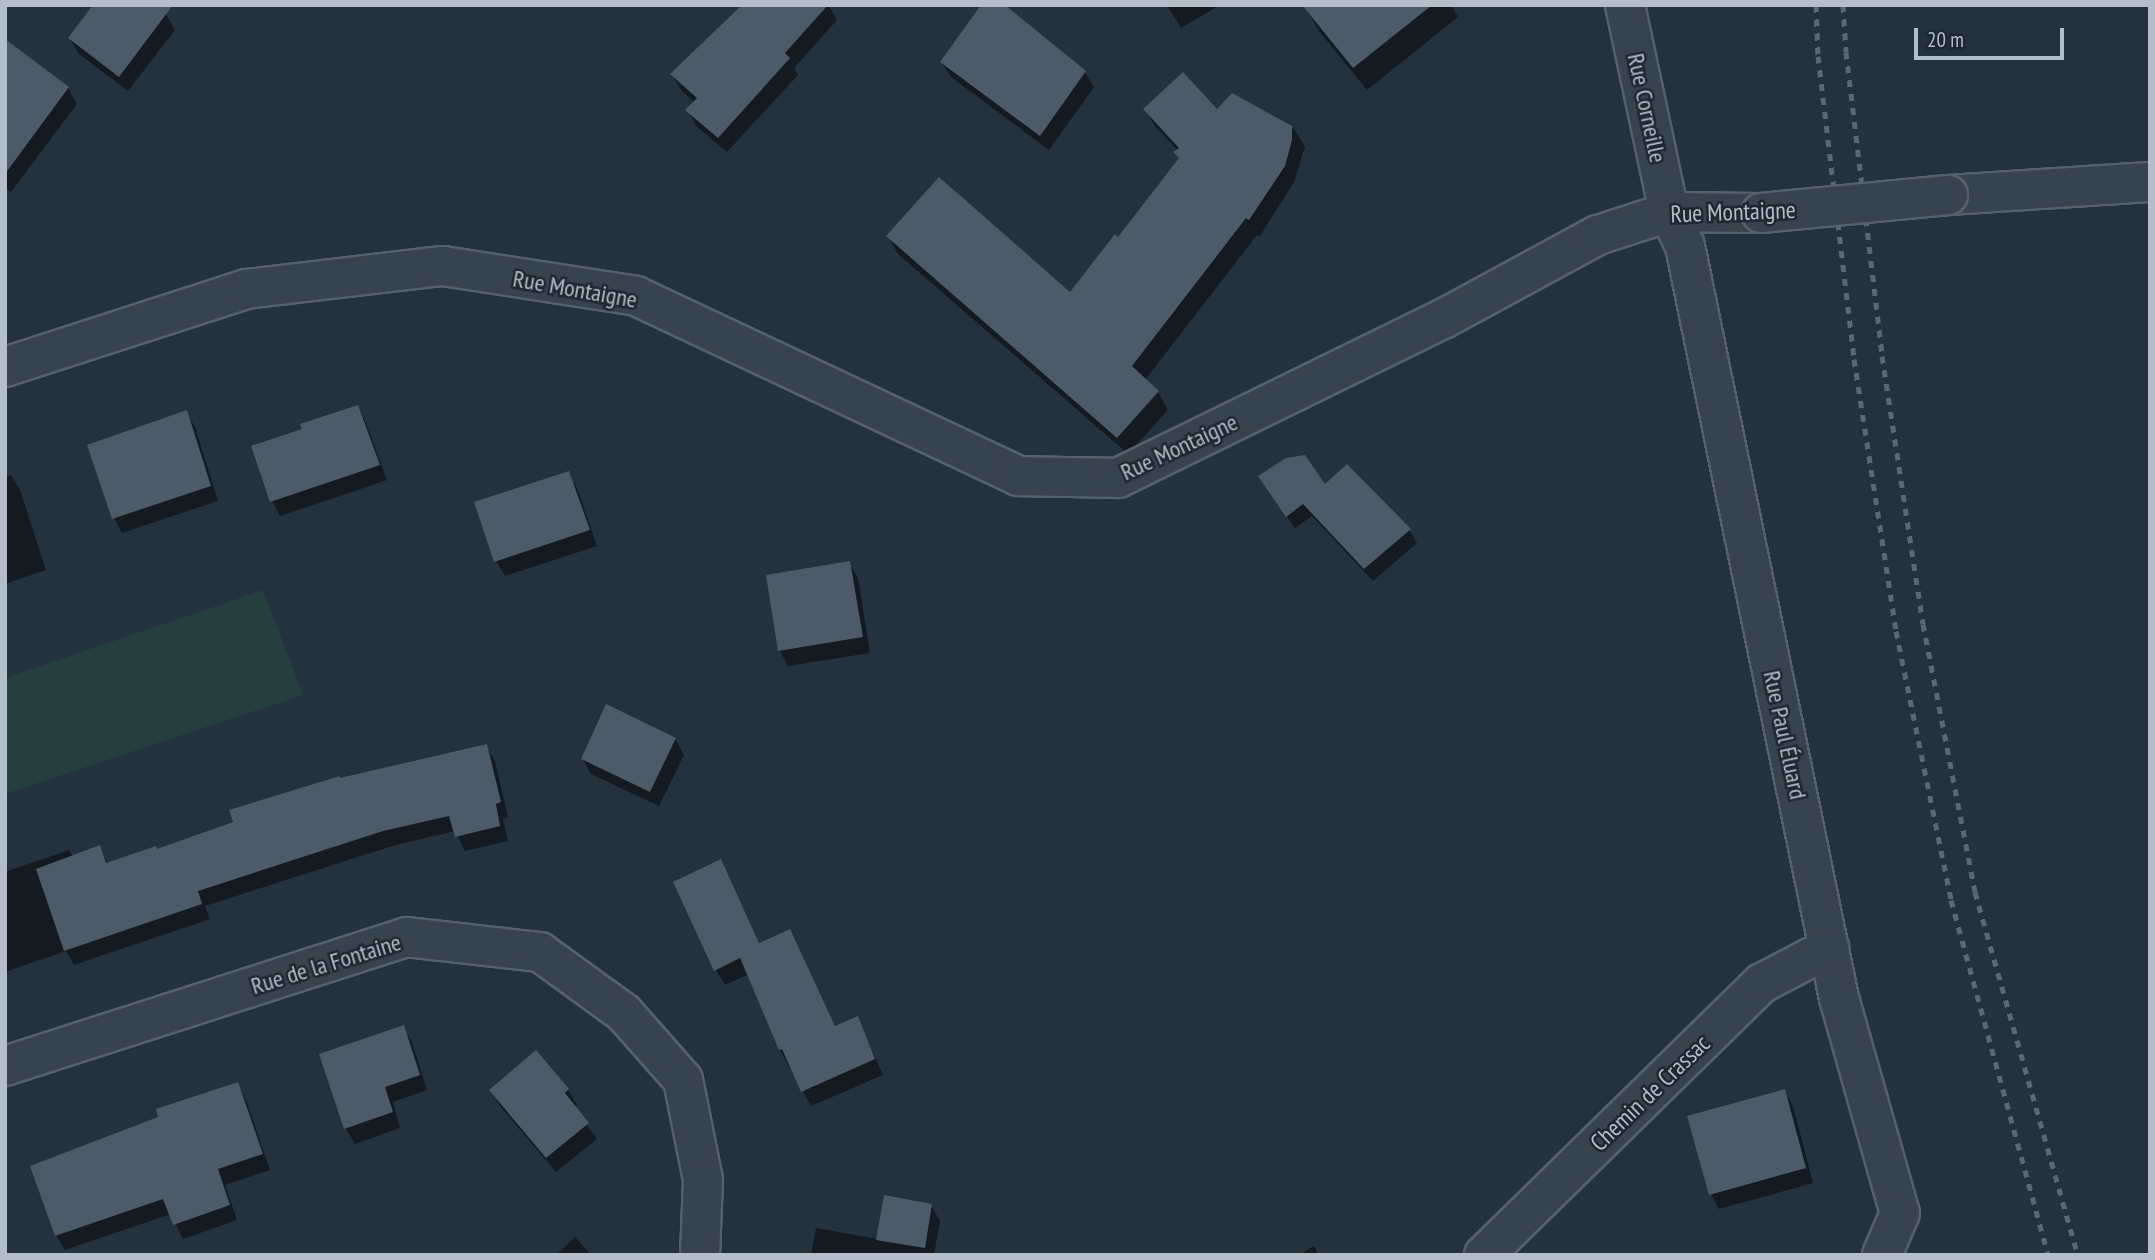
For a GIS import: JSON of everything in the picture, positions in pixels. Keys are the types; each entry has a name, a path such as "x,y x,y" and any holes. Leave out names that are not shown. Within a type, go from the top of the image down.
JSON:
{"street":[{"name":"Rue Corneille","path":"1625,5 1669,212"},
{"name":"Rue Montaigne","path":"5,367 246,289 443,266 636,296 1018,476 1118,478 1443,319 1598,235 1669,212 1761,213 1948,195 2150,183"},
{"name":"Rue Paul Éluard","path":"1669,212 1685,246 1691,273 1839,998 1900,1213 1882,1255"},
{"name":"Rue de la Fontaine","path":"5,1066 406,937 540,952 624,1013 683,1080 703,1180 700,1255"},
{"name":"Chemin de Crassac","path":"1484,1255 1762,984 1829,948"}],"green space":[{"path":"263,590 303,695 5,794 5,678"}],"building":[{"path":"93,5 173,5 119,77 68,38"},
{"path":"742,5 828,5 785,53 790,58 718,138 685,110 697,98 670,74"},
{"path":"981,5 1005,5 1086,71 1040,136 940,62"},
{"path":"1302,5 1432,5 1353,68"},
{"path":"5,39 69,87 5,174"},
{"path":"1183,72 1217,109 1232,93 1292,126 1292,140 1285,166 1249,220 1246,218 1132,366 1159,391 1117,438 886,236 939,177 1070,292 1115,234 1118,237 1179,158 1173,152 1179,148 1143,109"},
{"path":"358,405 380,465 270,502 251,446 302,429 300,424"},
{"path":"187,410 211,486 112,519 87,445"},
{"path":"1305,455 1325,484 1347,464 1411,529 1364,569 1303,504 1286,517 1258,476 1286,458"},
{"path":"569,471 590,530 494,562 474,502"},
{"path":"850,561 863,637 778,651 766,575"},
{"path":"606,704 676,738 650,792 581,759"},
{"path":"487,744 501,802 496,804 500,826 455,837 449,816 383,831 198,891 202,904 64,951 36,869 100,845 106,863 156,846 157,849 233,822 229,810 340,776"},
{"path":"721,859 759,943 790,929 835,1026 858,1016 875,1059 801,1092 782,1049 779,1050 740,958 714,971 673,882"},
{"path":"404,1025 420,1075 385,1087 393,1112 344,1129 319,1054"},
{"path":"536,1050 569,1089 565,1093 589,1123 546,1158 489,1090"},
{"path":"238,1082 263,1154 218,1169 230,1205 173,1225 163,1199 55,1236 30,1166 158,1117 156,1109"},
{"path":"1785,1089 1806,1168 1709,1195 1687,1116"},
{"path":"884,1195 932,1204 925,1248 876,1240"}],"railway":[{"path":"1816,5 1818,56 1854,359 1896,631 1951,900 2048,1255"},
{"path":"1843,5 1846,52 1882,356 1923,624 1975,892 2078,1255"}]}
